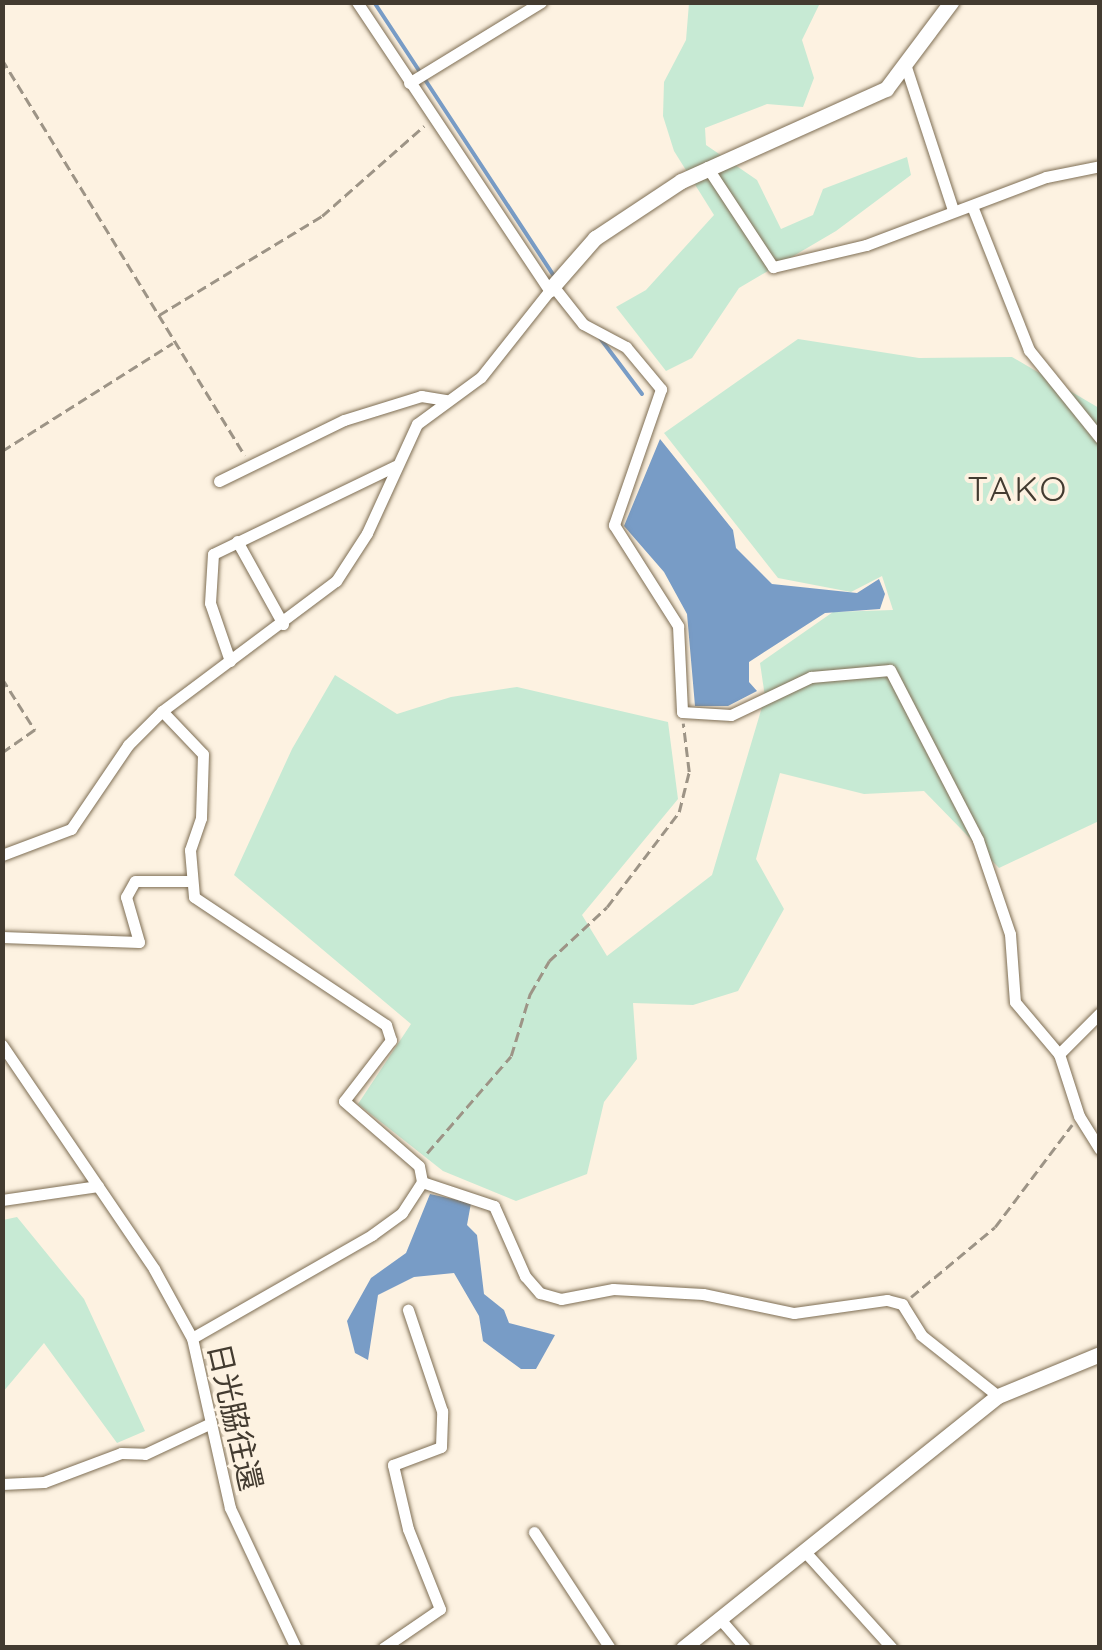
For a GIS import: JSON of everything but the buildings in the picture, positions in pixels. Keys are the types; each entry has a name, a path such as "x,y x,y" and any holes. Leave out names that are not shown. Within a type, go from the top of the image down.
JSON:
{"street":[{"path":"356,2 551,288 582,324 626,347 661,390 614,526 678,626 682,712 731,714 811,677 890,670 978,840 1010,934 1015,1002 1059,1054 1079,1116 1100,1149"},
{"path":"409,84 541,2"},
{"path":"2,855 71,829 128,745 162,712 336,582 367,533 395,466 418,424 510,347 551,288 595,238 707,167 886,89 952,2"},
{"path":"905,64 953,210"},
{"path":"707,167 772,267 866,245 953,210 1100,166"},
{"path":"972,206 1029,350 1100,438"},
{"path":"219,481 344,420 421,396 447,400"},
{"path":"230,661 210,602 208,571 214,554 395,466"},
{"path":"237,541 283,624"},
{"path":"162,712 203,754 189,880 194,897 386,1025 391,1040 344,1101 419,1166 422,1182 402,1213 372,1235 192,1338"},
{"path":"2,937 139,942 126,896 135,881 189,880"},
{"path":"1059,1054 1100,1013"},
{"name":"日光脇往還","path":"2,1045 98,1186 192,1338 230,1508 296,1648"},
{"path":"422,1182 494,1206 525,1276 540,1293 560,1299 613,1288 703,1294 794,1313 887,1300 902,1304 921,1335 998,1396"},
{"path":"2,1200 98,1186"},
{"path":"382,1648 440,1608 408,1529 393,1465 441,1447 442,1411 408,1310"},
{"path":"683,1648 807,1554 998,1396 1100,1354"},
{"path":"2,1484 44,1482 121,1453 145,1454 210,1423"},
{"path":"534,1532 610,1648"},
{"path":"807,1554 892,1648"},
{"path":"720,1619 745,1648"}],"path":[{"path":"2,60 251,464"},
{"path":"157,316 322,216 433,119"},
{"path":"2,451 174,342"},
{"path":"2,678 35,730 2,754"},
{"path":"419,1166 512,1056 530,994 550,961 607,906 679,812 689,772 682,712"},
{"path":"902,1304 995,1227 1079,1116"}],"green space":[{"path":"689,3 820,3 802,40 814,78 803,107 767,104 705,128 706,145 757,180 781,229 813,215 823,189 907,157 911,175 836,231 739,288 692,358 666,371 616,307 646,290 714,215 674,151 663,116 664,82 686,40"},
{"path":"798,339 919,358 1012,357 1099,408 1099,821 999,868 924,791 864,794 780,773 756,859 784,909 738,991 693,1005 633,1003 637,1059 604,1102 587,1174 516,1201 443,1171 358,1104 411,1024 234,875 292,749 335,675 397,714 451,697 517,687 668,722 678,799 582,915 607,956 712,875 765,697 760,663 833,612 893,610 882,576 851,592 778,578 664,433"},
{"path":"17,1217 84,1299 145,1431 117,1443 44,1343 3,1392 3,1220"}],"water":[{"path":"660,439 733,530 736,548 772,584 857,593 879,579 885,594 880,609 825,613 749,662 749,682 757,691 728,706 695,706 687,614 664,572 624,526"},
{"path":"430,1194 471,1203 467,1225 477,1235 484,1294 504,1310 509,1323 555,1335 536,1369 521,1369 483,1341 479,1316 454,1273 414,1277 378,1295 368,1360 355,1353 347,1321 371,1278 406,1253"}],"waterway":[{"path":"374,2 555,278"},
{"path":"600,338 642,394"}],"district":[{"name":"TAKO","path":"1018,488"}]}
